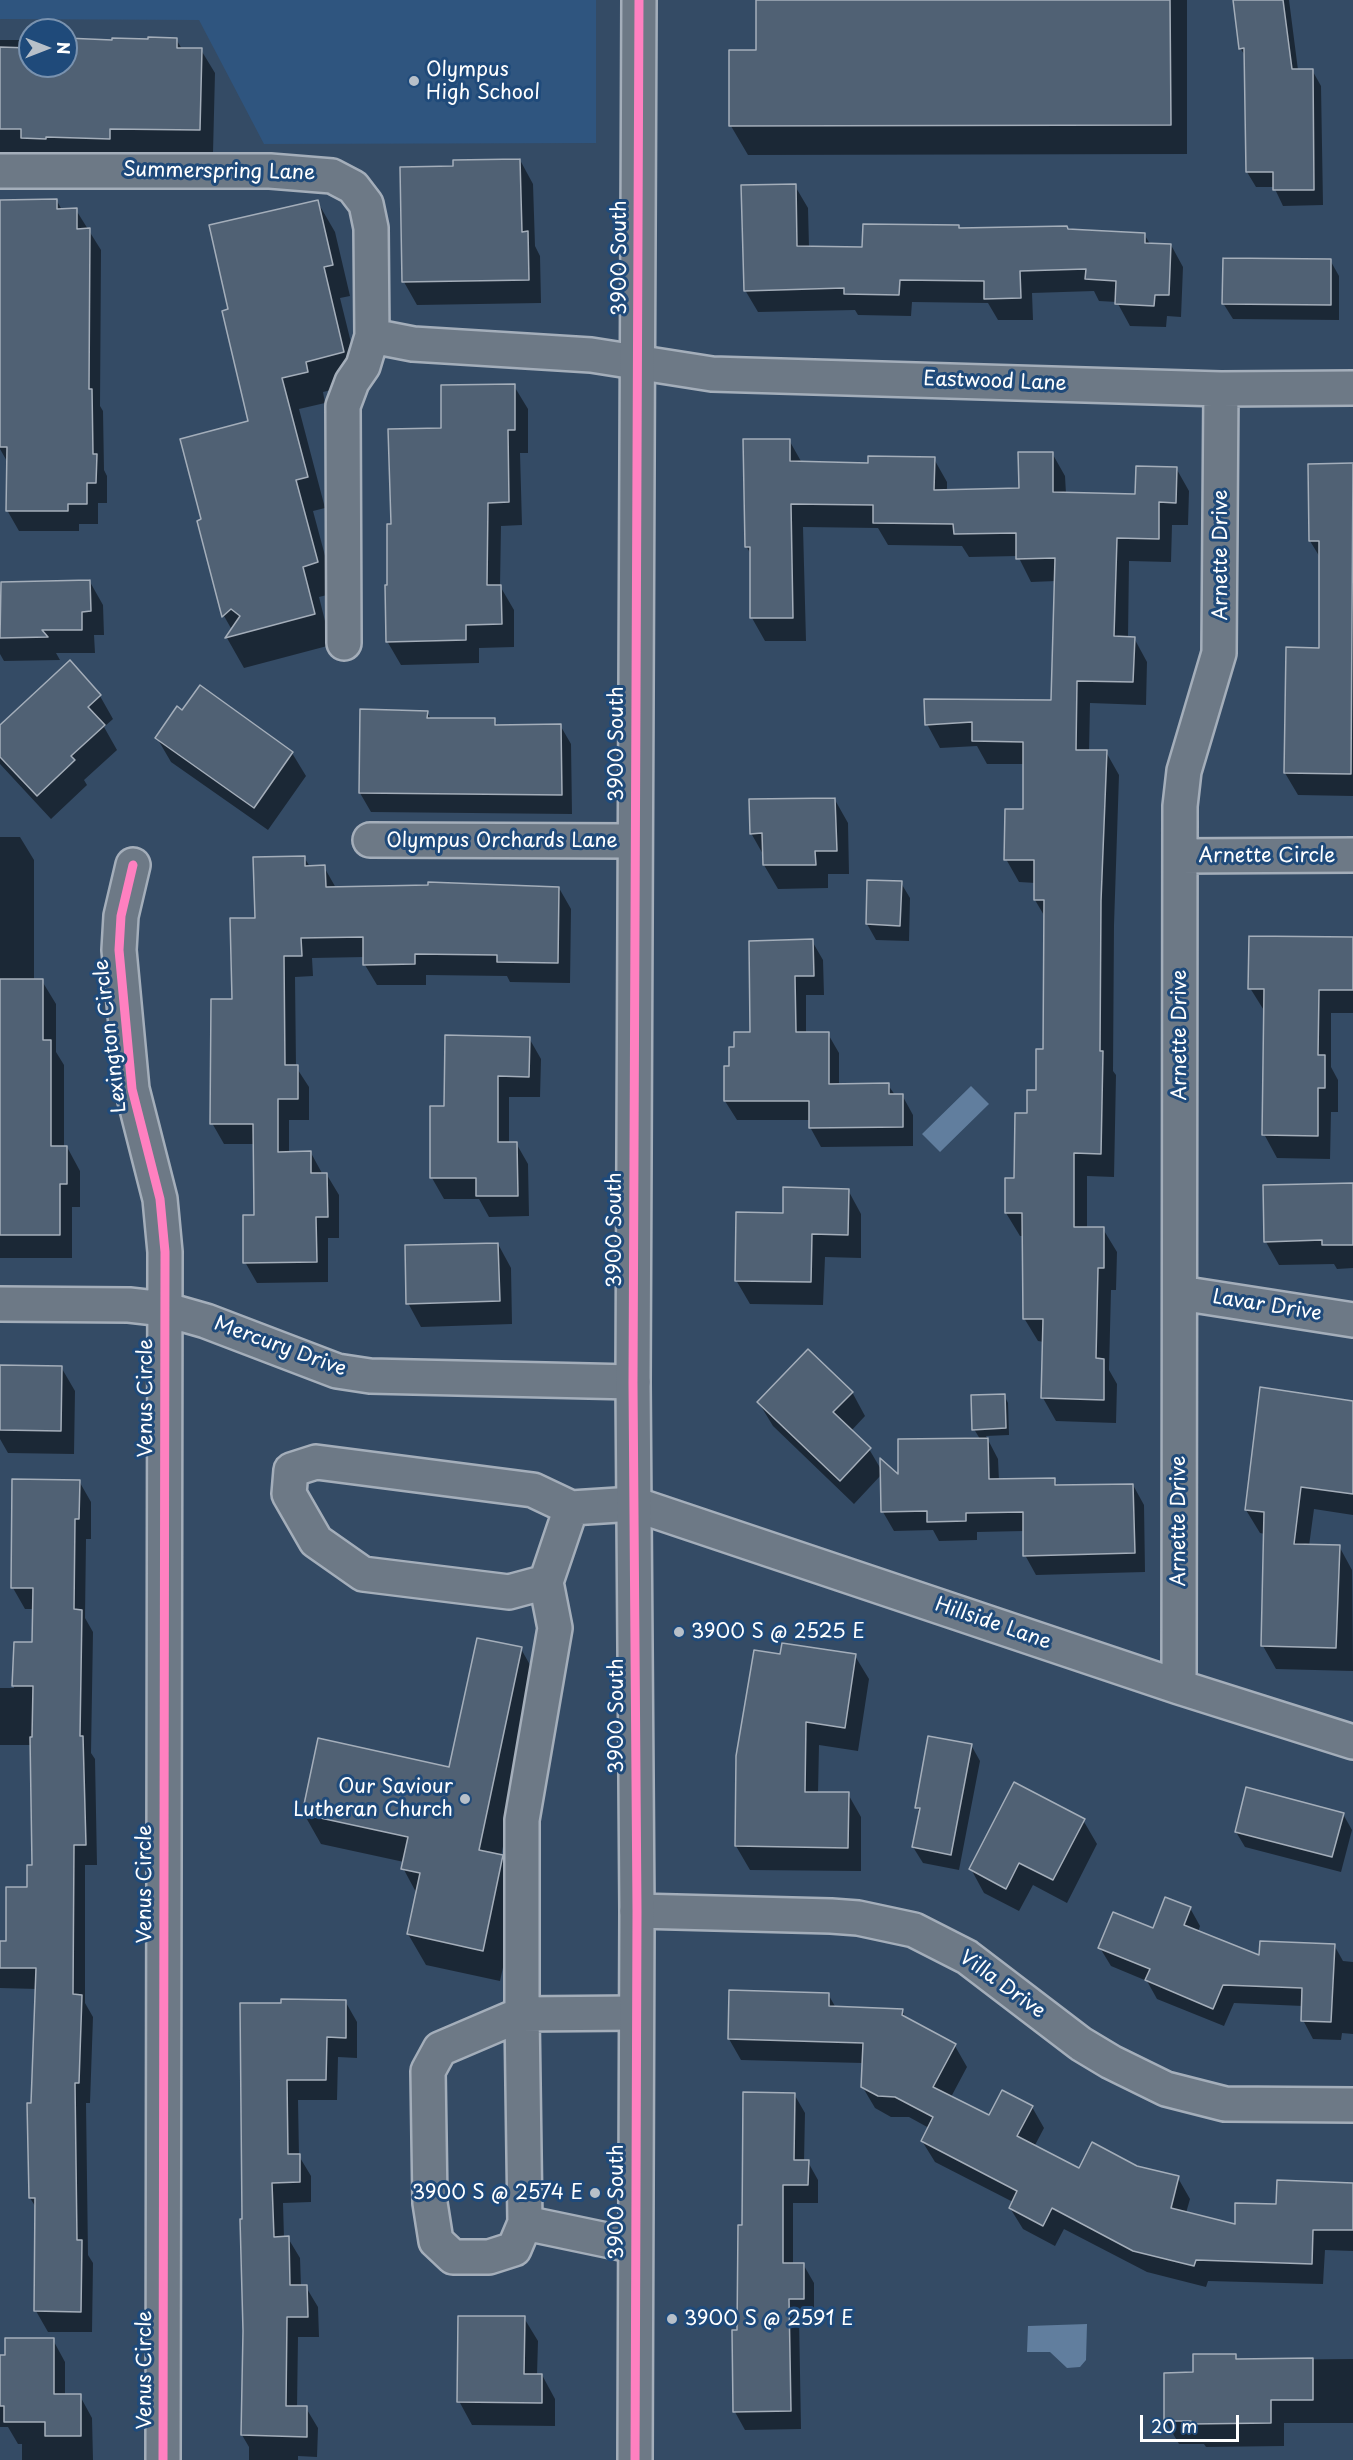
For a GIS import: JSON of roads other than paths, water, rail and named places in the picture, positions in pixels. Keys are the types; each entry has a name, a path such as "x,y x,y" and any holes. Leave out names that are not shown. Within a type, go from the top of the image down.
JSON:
{"street":[{"name":"3900 South","path":"635,2460 637,1911 633,1382 639,0"},
{"name":"Summerspring Lane","path":"0,171 270,171 332,176 353,187 366,204 371,228 372,336 363,366 352,382 343,406 344,643"},
{"path":"372,336 413,344 591,355 638,363"},
{"name":"Eastwood Lane","path":"638,363 712,374 1221,389 1353,388"},
{"name":"Arnette Drive","path":"1179,1687 1180,806 1184,771 1219,653 1221,389"},
{"name":"Olympus Orchards Lane","path":"370,840 634,841"},
{"name":"Arnette Circle","path":"1180,856 1353,855"},
{"name":"Lexington Circle","path":"133,865 121,916 119,950 133,1096 163,1218 164,1309"},
{"name":"Lavar Drive","path":"1180,1293 1353,1320"},
{"name":"Mercury Drive","path":"0,1304 129,1305 164,1309 206,1321 337,1371 370,1376 633,1382"},
{"name":"Venus Circle","path":"163,2460 164,1309"},
{"path":"546,1582 509,1592 363,1574 316,1541 290,1494 291,1470 316,1462 533,1490 571,1508 634,1504"},
{"name":"Hillside Lane","path":"634,1504 1179,1687 1353,1742"},
{"path":"571,1508 546,1582 555,1628 522,1820 522,2014 525,2223 514,2249 489,2257 453,2257 436,2241 430,2203 428,2071 440,2049 522,2014 636,2013"},
{"name":"Villa Drive","path":"637,1911 831,1916 875,1921 914,1930 967,1957 1101,2056 1138,2077 1166,2089 1225,2104 1353,2105"},
{"path":"525,2223 635,2246"}],"place":[{"name":"Olympus High School","path":"414,81"},
{"name":"3900 S @ 2525 E","path":"679,1632"},
{"name":"Our Saviour Lutheran Church","path":"465,1799"},
{"name":"3900 S @ 2574 E","path":"595,2193"},
{"name":"3900 S @ 2591 E","path":"672,2319"}]}
